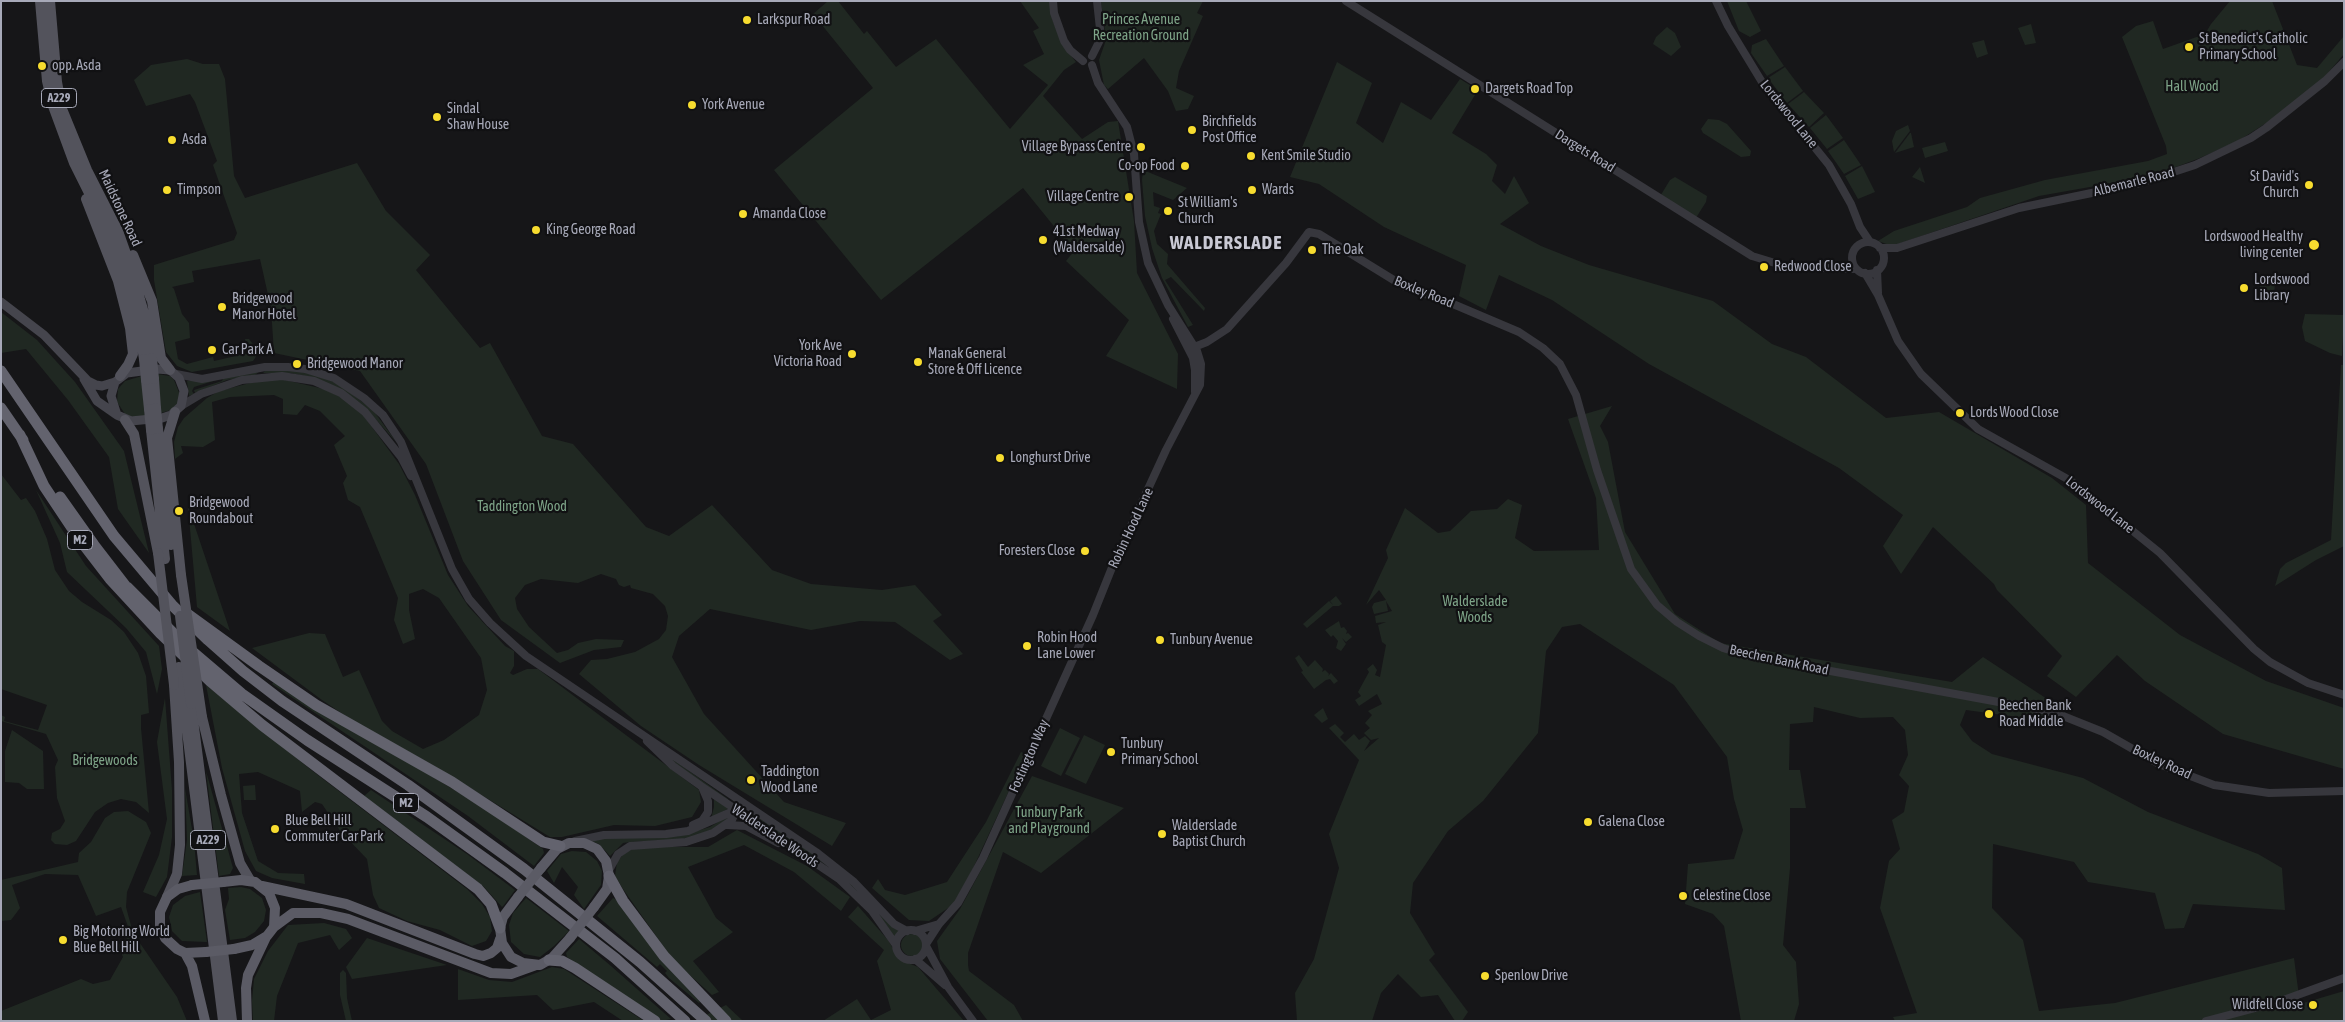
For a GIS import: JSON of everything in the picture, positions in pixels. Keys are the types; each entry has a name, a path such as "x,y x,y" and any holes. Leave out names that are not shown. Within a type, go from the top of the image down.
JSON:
{"highway":[{"name":"M2","path":"1,371 98,515 174,606 202,635 243,671 302,714 442,809 524,869 640,962 706,1021"},
{"name":"M2","path":"1,408 77,522 160,633"},
{"name":"M2","path":"20,435 44,486 80,540 110,580 160,633 210,681 262,725 478,889 491,904 500,934"},
{"name":"M2","path":"127,587 182,643 242,694 307,740 427,817 505,872 608,953 685,1021"},
{"name":"M2","path":"174,606 196,618 259,666 316,705 452,782 543,842 560,846"},
{"path":"205,1021 192,966 185,953 170,944 160,928 160,914 167,897 178,889 192,885 250,880 262,886 346,904 483,956 497,948 503,916 518,897 560,846 573,842 584,843 596,849 604,858 609,873 627,906 664,956 726,1021"},
{"path":"246,1021 248,975 266,936 274,926 293,913 321,913 362,924 491,973 511,974 549,960 570,938 607,889 609,873"},
{"path":"262,886 274,902 274,926"},
{"path":"500,934 505,950 515,960 536,965"},
{"path":"185,953 252,945 266,936"},
{"path":"549,960 562,962 575,968 655,1021"}],"main road":[{"name":"A229","path":"40,1 48,88 58,124 74,163 107,229 123,267 148,358"},
{"name":"Maidstone Road","path":"50,1 56,82 62,109 87,170 118,230 144,313 155,429"},
{"path":"74,163 118,281 128,314 133,354 128,365 117,379 110,396 113,408 134,434 162,556 178,690 180,808 179,858 176,874 167,897"},
{"path":"118,230 123,236 147,287 155,316 161,358 184,388 167,438 177,572 202,716"},
{"path":"1,302 44,335 83,377 96,386 134,372 173,372"},
{"path":"83,377 97,401 121,417 162,418 178,409"},
{"name":"A229","path":"155,429 162,556 179,667 178,690 223,1021"},
{"name":"A229","path":"155,429 177,572 191,704 232,1021"},
{"path":"185,651 233,840 240,863 250,880"}],"street":[{"path":"1053,1 1054,13 1064,41 1070,50 1086,65 1092,65"},
{"path":"1092,56 1101,38 1097,1"},
{"name":"Dargets Road","path":"1346,1 1745,252 1767,262 1788,267 1856,269"},
{"name":"Lordswood Lane","path":"1716,1 1728,26 1762,82 1833,171 1851,204 1860,227 1870,242 1880,248"},
{"path":"1083,61 1086,56 1092,56"},
{"path":"1092,56 1095,61 1092,65 1098,83 1127,127 1130,136 1134,154 1139,222 1148,263 1170,313 1192,348"},
{"name":"Albemarle Road","path":"1880,248 1897,248 2019,208 2140,183 2212,158 2251,138 2284,116 2344,62"},
{"path":"1836,268 1852,254 1857,246 1860,227"},
{"name":"Boxley Road","path":"1192,348 1216,336 1231,325 1289,259 1309,232 1333,242 1405,287 1495,321 1530,338 1543,348"},
{"path":"1857,246 1870,242"},
{"path":"1852,254 1853,264 1856,269 1865,273 1877,270 1884,259 1880,248"},
{"name":"Albemarle Road","path":"1884,259 1897,248"},
{"name":"Lordswood Lane","path":"1877,270 1878,296"},
{"name":"Lordswood Lane","path":"1865,273 1878,296 1898,341 1921,374 1978,429 2072,481 2160,553 2270,662 2308,683 2344,695"},
{"name":"Robin Hood Lane","path":"1071,663 1113,565 1164,455 1195,395 1195,370 1192,348"},
{"name":"Beechen Bank Road","path":"1543,348 1560,364 1572,385 1627,560 1643,589 1667,614 1699,636 1732,652 1987,700"},
{"name":"Walderslade Woods","path":"173,372 202,379 265,367 281,366 306,369 334,378 364,398 391,426 412,466 446,558 460,584 490,623 526,656 644,737 661,746 844,873 864,891 894,924 907,931"},
{"name":"Walderslade Woods","path":"178,409 213,389 257,378 292,377 322,384 351,399 378,425 401,457 425,505"},
{"name":"Fostington Way","path":"926,945 939,924 958,904 976,873 1071,663"},
{"name":"Boxley Road","path":"1987,700 2042,710 2078,721 2103,732 2159,764 2214,785 2269,793 2344,791"},
{"name":"Walderslade Woods","path":"644,737 657,752 701,786 819,864 851,890 872,911 896,945"},
{"path":"679,833 702,821 708,812 708,801 701,786"},
{"path":"609,873 616,856 625,848 634,845 686,842 704,837 727,825 734,816 735,809 728,794"},
{"path":"573,842 604,835 679,833 707,824 735,809 752,809"},
{"path":"727,825 746,826 775,842 794,848"},
{"path":"939,924 915,931 907,931 899,936 896,945 902,957 915,959 948,987"},
{"path":"915,931 923,936 948,987 973,1021"},
{"path":"915,959 922,954 926,945"},
{"path":"2206,1021 2255,1009 2344,978"}],"green space":[{"path":"828,1 838,1 864,34 867,31 896,67 936,39 1010,129 1048,85 1023,65 1044,54 1033,31 1039,28 1020,1 1051,1 1053,21 1062,44 1076,62 1064,70 1043,96 1082,139 1108,122 1118,121 1134,221 1137,273 1178,354 1177,389 1106,356 1129,320 1066,261 1074,251 1023,188 881,300 774,170 873,88 813,14"},
{"name":"Princes Avenue Recreation Ground","path":"1101,1 1203,1 1197,13 1203,16 1179,71 1176,88 1194,96 1188,109 1176,111 1168,91 1144,58 1108,89 1104,85 1099,60 1106,40"},
{"path":"1727,1 1746,1 1761,31 1750,37 1739,31"},
{"name":"Hall Wood","path":"2230,1 2272,1 2297,65 2317,68 2344,36 2344,54 2322,80 2274,118 2238,141 2200,158 2152,176 2039,196 1892,246 1878,241 1894,231 1967,207 1980,198 2045,180 2148,161 2167,154 2166,146 2122,37 2136,26 2153,21 2163,49 2205,34"},
{"path":"2031,24 2036,43 2025,45 2018,28"},
{"path":"1667,27 1675,33 1681,47 1671,56 1653,44 1656,37"},
{"path":"1766,39 1784,66 1767,76 1751,53 1752,45"},
{"path":"1984,40 1988,54 1977,58 1972,43"},
{"name":"Taddington Wood","path":"187,59 203,64 219,64 225,79 234,176 245,198 357,163 386,211 430,255 416,270 480,348 490,343 542,436 573,444 646,527 669,536 712,505 772,570 811,584 882,590 915,585 942,615 933,621 963,654 950,660 895,622 860,621 811,630 710,609 679,636 672,657 704,714 784,802 846,823 832,846 699,765 641,726 579,674 591,660 607,659 635,652 659,639 666,630 668,616 665,606 653,594 631,588 630,585 624,587 619,585 616,579 601,574 578,583 541,579 525,585 515,598 517,609 529,627 557,653 568,650 578,643 596,639 624,640 621,647 594,650 560,663 501,620 463,561 426,464 360,371 274,353 271,308 260,259 192,271 194,282 172,287 182,314 189,323 190,338 175,342 178,359 187,364 213,357 214,361 249,353 245,339 249,339 255,347 257,355 253,361 192,372 177,366 166,352 154,280 154,265 234,240 237,233 213,165 217,161 195,102 190,94 146,106 134,80 151,65"},
{"path":"1337,62 1372,83 1356,123 1383,143 1401,102 1431,120 1460,79 1478,90 1452,133 1486,154 1497,165 1492,181 1505,194 1514,176 1529,203 1500,224 1541,246 1589,265 1713,301 1772,344 1806,357 1886,418 1939,412 2052,478 2086,505 2088,563 2180,635 2266,681 2344,708 2344,769 2223,734 2145,681 2117,655 2076,697 2047,676 2062,656 1997,590 1994,584 1933,527 1901,574 1883,546 1903,515 1839,468 1649,364 1552,300 1499,275 1486,310 1459,296 1466,265 1384,227 1319,184 1290,177"},
{"path":"1785,67 1803,91 1787,103 1768,78"},
{"path":"1804,92 1824,113 1809,127 1788,104"},
{"path":"1826,115 1843,138 1827,149 1810,128"},
{"path":"1708,119 1719,120 1727,124 1751,151 1750,156 1741,157 1703,133 1701,129"},
{"path":"1908,125 1910,131 1894,152 1892,141 1896,131"},
{"path":"1910,133 1914,147 1895,153"},
{"path":"1844,140 1861,165 1844,174 1828,151"},
{"path":"1945,142 1948,151 1925,158 1922,148"},
{"path":"1862,166 1875,192 1858,199 1845,176"},
{"path":"1920,167 1925,183 1912,177"},
{"path":"1143,170 1187,188 1173,200 1153,192 1154,206 1160,208 1158,213 1161,214 1154,231 1157,244 1168,254 1167,264 1205,308 1204,311 1171,277 1165,280 1193,325 1188,327 1162,278 1152,248 1145,216"},
{"path":"1675,177 1707,196 1706,202 1694,221 1659,198 1670,180"},
{"path":"2260,284 2275,284 2273,302 2259,301"},
{"path":"1,312 37,340 75,382 124,451 149,553 118,509 109,457 68,400 26,349 1,353"},
{"path":"2305,314 2344,315 2342,356 2330,353 2305,341 2302,327"},
{"path":"2341,365 2344,365 2344,546 2316,560 2275,586 2280,569 2286,563 2331,540"},
{"path":"266,370 295,370 322,377 339,384 373,410 397,443 370,413 342,390 304,376 290,373 263,373"},
{"path":"260,371 255,375 227,380 195,393 194,390 222,381 224,377"},
{"path":"157,374 170,376 174,380 180,395 177,405 171,410 161,413"},
{"path":"142,376 145,416 133,417 125,414 117,402 118,389 125,381"},
{"path":"220,379 194,387 192,391 194,394 189,396 187,381"},
{"path":"268,380 285,380 324,389 345,399 364,416 399,464 415,495 448,575 468,606 505,646 514,651 514,666 510,673 513,675 527,669 538,669 699,790 701,802 692,817 655,826 614,825 562,837 550,837 431,764 356,723 252,648 309,633 325,634 343,677 359,670 382,721 392,731 423,749 444,740 479,715 487,690 481,658 439,598 423,589 409,594 409,610 415,639 403,644 394,620 398,598 360,507 348,500 343,483 347,476 334,445 345,436 320,411 305,405 297,415 283,414 283,399 274,395 230,397 212,402 215,440 203,447 181,446 183,453 175,459 174,442 178,427 184,418 207,398 219,391"},
{"name":"Walderslade Woods","path":"1612,406 1600,426 1608,442 1625,532 1675,614 1720,643 1952,682 1983,657 2067,712 2032,719 1966,710 1960,725 1972,741 1992,754 2083,778 2148,812 2258,854 2282,868 2285,910 2193,904 2184,928 2165,929 2155,893 2088,882 2074,862 1993,844 1992,908 2023,940 2039,1011 2115,1003 2294,958 2300,1004 2344,991 2344,1021 1895,1021 1893,1017 1917,1013 1880,908 1889,861 1900,849 1892,820 1904,812 1909,786 1899,775 1908,755 1905,730 1893,717 1860,718 1814,707 1813,722 1790,724 1789,770 1800,770 1806,808 1790,808 1790,868 1783,945 1796,962 1799,1004 1794,1021 1741,1021 1724,926 1713,914 1685,904 1688,864 1734,859 1743,830 1734,799 1727,757 1674,685 1580,624 1562,627 1546,651 1538,733 1483,801 1448,831 1413,883 1410,913 1435,954 1429,960 1468,1012 1462,1021 1455,1021 1438,995 1421,997 1398,974 1381,993 1372,1021 1297,1021 1295,993 1314,959 1339,868 1329,834 1359,760 1329,728 1335,724 1344,733 1340,737 1345,742 1354,734 1359,740 1365,736 1370,741 1364,751 1379,738 1371,740 1364,733 1370,728 1365,723 1372,715 1368,711 1382,704 1377,694 1359,706 1355,700 1361,696 1358,692 1369,672 1367,669 1373,664 1377,670 1375,675 1380,677 1386,645 1382,642 1378,625 1386,622 1376,623 1375,616 1392,611 1386,601 1388,611 1374,614 1372,607 1374,603 1386,600 1379,590 1366,605 1388,558 1386,550 1405,508 1438,533 1450,531 1471,511 1497,509 1508,499 1522,505 1515,538 1534,551 1599,550 1596,498 1568,419"},
{"name":"Bridgewoods","path":"1,474 21,500 26,498 35,511 47,539 55,570 69,591 82,602 111,620 124,632 138,653 146,676 149,713 141,715 141,728 149,813 136,802 121,799 108,803 95,812 76,841 67,845 55,844 51,840 52,833 60,829 65,821 57,798 55,767 58,760 46,734 1,721 1,715 5,717 4,721 38,730 47,705 1,689"},
{"path":"36,490 86,566 159,646 162,669 157,694 146,652 126,628 67,572 60,543"},
{"path":"188,506 230,631 197,607"},
{"path":"1336,596 1342,604 1333,606 1307,628 1303,624 1329,601 1333,605 1330,601"},
{"path":"1339,621 1341,628 1344,627 1347,631 1346,634 1348,633 1352,637 1346,642 1342,638 1346,644 1341,651 1336,648 1338,641 1325,630"},
{"path":"1299,655 1308,667 1315,660 1323,669 1322,672 1325,670 1329,674 1328,676 1331,673 1338,681 1334,684 1330,679 1326,680 1314,689 1301,672 1303,671 1295,658"},
{"path":"274,682 486,809 543,849 544,853 534,866 468,816 272,684"},
{"path":"206,685 310,769 467,889 482,904 490,917 492,931 486,941 472,946 440,930 407,921 379,908 373,895 367,859 341,832 322,804 315,802 302,812 300,791 258,772 239,774 242,813 258,861 278,873 304,874 305,884 272,878 256,871 245,851 222,768"},
{"path":"165,698 172,790 172,837 167,877 156,897 143,892 159,855 167,819 157,742"},
{"path":"1323,708 1328,719 1322,723 1314,715"},
{"path":"1060,728 1080,738 1061,776 1041,766"},
{"path":"12,730 43,751 44,789 27,789 19,783 5,782 5,751"},
{"path":"1084,735 1105,745 1086,784 1065,774"},
{"path":"660,750 728,799 728,801 680,768"},
{"path":"1021,752 1026,754 969,877 954,904 929,921 909,920 872,888 878,879 885,890 905,895 947,882 986,822"},
{"path":"206,771 233,868 230,874 219,876"},
{"name":"Tunbury Park and Playground","path":"1032,776 1124,808 1041,873 1003,852 968,953 968,965 969,971 1014,1005 1023,1021 988,1021 940,959 937,941 960,909"},
{"path":"255,785 256,800 244,800 243,786"},
{"path":"185,788 194,841 197,875 182,876 187,840"},
{"path":"371,790 467,854 515,890 504,905 502,907 484,887 364,796"},
{"path":"714,797 729,808 711,819 714,807"},
{"path":"128,811 146,822 151,833 127,892 126,907 133,933 177,997 187,1021 1,1021 1,1011 81,979 93,984 110,980 123,957 118,945 131,935 121,907 96,916 78,875 45,874 12,885 20,908 11,920 1,921 1,880 78,862 79,853 91,842 105,818 114,812"},
{"path":"749,812 792,839 847,878 900,931 895,937 874,909 849,884 826,865 746,813"},
{"path":"729,815 731,817 720,826 695,837 623,843 610,856 599,844 591,841 602,838 679,836 710,827"},
{"path":"737,830 807,866 850,897 841,911 794,872 744,845 688,867 716,918 733,932 693,961 719,992 712,995 673,960 615,876 617,862 625,852 639,847 708,847"},
{"path":"572,851 586,852 597,861 602,871 601,885 584,909 574,895 578,887 562,867 554,883 547,871 561,854"},
{"path":"241,887 250,889 262,898 266,910 264,921 255,932 245,938 230,940 225,910 229,899 228,888"},
{"path":"200,892 207,942 182,941 172,931 169,917 173,905 185,896"},
{"path":"526,898 569,931 540,957 524,954 511,942 509,925 513,913"},
{"path":"613,898 618,900 699,1003 669,978 665,973 667,971 660,964 657,967 597,916"},
{"path":"858,906 888,940 900,960 918,967 964,1021 823,1021 857,999 871,1020 891,1010 877,961 884,950 848,917"},
{"path":"324,923 346,929 352,938 339,950 330,935 298,943 277,996 274,1021 253,1021 254,979 268,951 288,925"},
{"path":"912,934 920,937 923,945 920,953 912,956 904,953 901,945 904,937"},
{"path":"367,938 447,965 352,979 346,967"},
{"path":"579,939 671,1019 662,1021 567,957 566,953"},
{"path":"552,967 564,969 644,1021 623,1021 594,1002 553,1010 537,995 458,1000 458,969 489,980 512,982"},
{"path":"343,970 346,973 347,998 352,1021 346,1021 340,995 340,973"},
{"path":"726,1005 743,1021 694,1021"}],"place":[{"name":"Larkspur Road","path":"747,20"},
{"name":"St Benedict's Catholic Primary School","path":"2189,47"},
{"name":"opp. Asda","path":"42,66"},
{"name":"Dargets Road Top","path":"1475,89"},
{"name":"York Avenue","path":"692,105"},
{"name":"Sindal Shaw House","path":"437,117"},
{"name":"Birchfields Post Office","path":"1192,130"},
{"name":"Asda","path":"172,140"},
{"name":"Village Bypass Centre","path":"1141,147"},
{"name":"Kent Smile Studio","path":"1251,156"},
{"name":"Co-op Food","path":"1185,166"},
{"name":"St David's Church","path":"2309,185"},
{"name":"Timpson","path":"167,190"},
{"name":"Wards","path":"1252,190"},
{"name":"Village Centre","path":"1129,197"},
{"name":"St William's Church","path":"1168,211"},
{"name":"Amanda Close","path":"743,214"},
{"name":"King George Road","path":"536,230"},
{"name":"41st Medway (Waldersalde)","path":"1043,240"},
{"name":"Lordswood Healthy living center","path":"2314,245"},
{"name":"The Oak","path":"1312,250"},
{"name":"Redwood Close","path":"1764,267"},
{"name":"Lordswood Library","path":"2244,288"},
{"name":"Bridgewood Manor Hotel","path":"222,307"},
{"name":"Car Park A","path":"212,350"},
{"name":"York Ave Victoria Road","path":"852,354"},
{"name":"Manak General Store & Off Licence","path":"918,362"},
{"name":"Bridgewood Manor","path":"297,364"},
{"name":"Lords Wood Close","path":"1960,413"},
{"name":"Longhurst Drive","path":"1000,458"},
{"name":"Bridgewood Roundabout","path":"179,511"},
{"name":"Foresters Close","path":"1085,551"},
{"name":"Tunbury Avenue","path":"1160,640"},
{"name":"Robin Hood Lane Lower","path":"1027,646"},
{"name":"Beechen Bank Road Middle","path":"1989,714"},
{"name":"Tunbury Primary School","path":"1111,752"},
{"name":"Taddington Wood Lane","path":"751,780"},
{"name":"Galena Close","path":"1588,822"},
{"name":"Blue Bell Hill Commuter Car Park","path":"275,829"},
{"name":"Walderslade Baptist Church","path":"1162,834"},
{"name":"Celestine Close","path":"1683,896"},
{"name":"Big Motoring World Blue Bell Hill","path":"63,940"},
{"name":"Spenlow Drive","path":"1485,976"},
{"name":"Wildfell Close","path":"2313,1005"}],"district":[{"name":"WALDERSLADE","path":"1226,243"}]}
